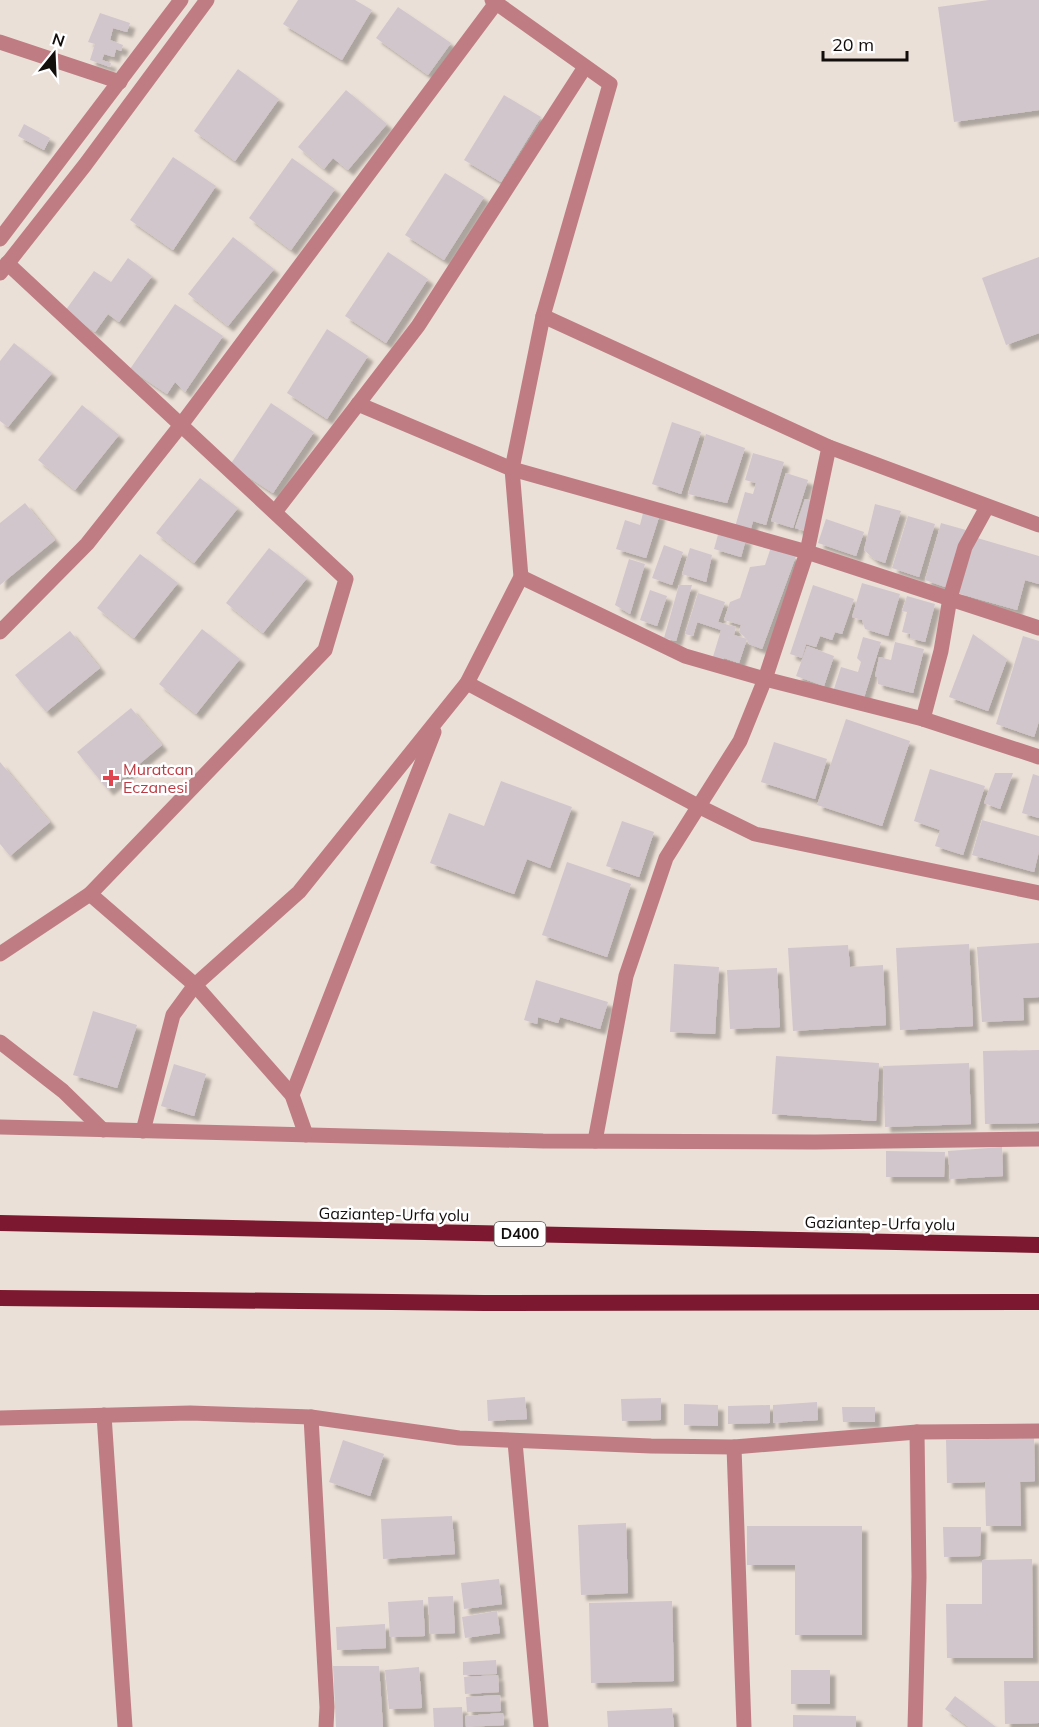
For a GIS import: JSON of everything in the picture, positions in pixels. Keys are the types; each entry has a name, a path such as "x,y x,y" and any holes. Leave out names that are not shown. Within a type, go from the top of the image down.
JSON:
{"highway":[{"name":"Gaziantep-Urfa yolu","path":"0,1223 1039,1245"},
{"path":"0,1298 484,1303 1039,1302"}],"street":[{"path":"0,239 181,0"},
{"path":"0,954 90,894 326,650 346,579 181,425 4,268 85,165 207,0"},
{"path":"0,632 87,544 181,425 494,1 610,84 543,316 512,469 521,577 467,683 440,717 299,892 195,985 173,1015 143,1131"},
{"path":"0,42 120,82"},
{"path":"275,512 418,326 585,67"},
{"path":"543,316 829,447 1039,525"},
{"path":"358,404 512,469 807,552 1039,628"},
{"path":"595,1141 626,976 666,858 740,741 765,679 807,552 829,447"},
{"path":"923,719 941,651 950,598 965,547 987,507"},
{"path":"521,577 685,656 923,719 1039,758"},
{"path":"467,683 755,834 1039,893"},
{"path":"292,1095 440,717"},
{"path":"90,894 195,985 292,1095 306,1135"},
{"path":"0,1042 63,1091 103,1130"},
{"path":"0,1127 595,1141 815,1142 1039,1139"},
{"path":"0,1418 190,1413 311,1417 459,1438 515,1442 734,1447 917,1432 1039,1431"},
{"path":"104,1415 125,1727"},
{"path":"311,1417 327,1707 326,1727"},
{"path":"915,1727 919,1577 917,1432"},
{"path":"515,1442 541,1727"},
{"path":"734,1447 744,1727"}],"building":[{"path":"298,0 355,0 372,10 342,60 283,24"},
{"path":"989,0 1039,0 1039,110 954,122 938,7"},
{"path":"398,7 451,43 428,75 376,38"},
{"path":"100,13 130,23 127,32 113,28 110,40 123,45 121,51 116,49 114,57 104,54 102,60 111,63 110,67 90,60 95,44 88,42"},
{"path":"238,69 279,99 235,161 194,131"},
{"path":"346,90 387,124 348,170 333,158 324,169 298,147"},
{"path":"504,95 541,117 501,182 464,160"},
{"path":"24,124 50,138 44,150 18,136"},
{"path":"173,157 216,186 173,250 130,220"},
{"path":"292,158 335,189 291,250 249,218"},
{"path":"445,173 484,197 444,260 405,235"},
{"path":"233,237 274,269 228,326 188,294"},
{"path":"388,252 428,279 386,343 345,316"},
{"path":"1039,257 1039,333 1006,345 982,278"},
{"path":"128,258 152,276 119,322 108,314 95,332 65,311 94,271 111,282"},
{"path":"175,304 223,336 185,392 175,382 167,394 130,369"},
{"path":"327,329 368,356 327,419 287,393"},
{"path":"14,343 52,373 8,427 0,421 0,361"},
{"path":"271,403 314,432 273,493 230,465"},
{"path":"82,405 119,435 75,490 38,460"},
{"path":"672,422 701,432 681,494 652,484"},
{"path":"706,434 745,448 727,503 688,494"},
{"path":"753,453 784,462 766,525 753,521 750,532 735,527 745,492 753,494 756,483 745,480"},
{"path":"786,473 808,480 793,528 771,521"},
{"path":"200,478 238,508 194,563 156,533"},
{"path":"805,499 815,502 806,531 795,528"},
{"path":"25,503 55,540 0,585 0,523"},
{"path":"875,504 901,511 885,563 874,559 864,550"},
{"path":"644,509 660,514 646,558 616,549 625,520 640,525"},
{"path":"908,516 935,524 919,577 892,568"},
{"path":"826,519 864,532 856,556 818,543"},
{"path":"941,523 966,530 948,588 925,580"},
{"path":"719,531 746,539 741,557 714,549"},
{"path":"974,537 1039,556 1039,584 1025,580 1017,610 957,593"},
{"path":"664,545 683,552 672,585 652,578"},
{"path":"771,547 796,556 762,649 749,644 739,632 741,625 724,620 730,602 740,598 750,567 765,565"},
{"path":"269,548 307,578 263,633 226,603"},
{"path":"690,548 712,555 706,582 682,574"},
{"path":"140,554 178,583 134,638 97,608"},
{"path":"629,559 645,564 630,614 615,605"},
{"path":"862,583 900,594 888,636 865,629 862,620 852,617"},
{"path":"679,585 692,585 676,641 664,638"},
{"path":"813,585 854,599 842,634 835,632 832,640 820,636 816,647 806,644 802,658 790,654"},
{"path":"650,590 667,596 657,626 640,620"},
{"path":"698,593 725,602 718,622 736,627 734,635 747,639 739,663 724,658 722,664 712,660 721,630 697,622 693,636 685,634"},
{"path":"907,596 935,604 925,642 910,638 910,634 902,632 907,612 902,611"},
{"path":"202,629 240,659 196,714 159,684"},
{"path":"70,631 100,668 46,712 15,675"},
{"path":"973,634 1007,659 988,711 949,697"},
{"path":"1023,636 1039,641 1039,721 1034,737 996,724"},
{"path":"863,637 881,642 863,701 833,692 841,667 858,672 861,662 857,658"},
{"path":"895,642 924,649 913,693 878,684 875,676 879,657 891,660"},
{"path":"807,646 834,656 824,686 796,676"},
{"path":"131,708 162,745 108,790 77,752"},
{"path":"846,719 910,741 882,826 817,805"},
{"path":"774,742 827,759 815,799 761,782"},
{"path":"0,762 50,822 10,856 0,844"},
{"path":"930,769 985,786 963,855 935,846 940,830 914,821"},
{"path":"995,773 1013,773 1000,809 984,803"},
{"path":"1033,774 1039,776 1039,818 1022,813"},
{"path":"501,781 572,807 550,868 527,859 514,894 430,863 449,813 484,826"},
{"path":"982,820 1039,836 1039,851 1034,872 972,855"},
{"path":"622,821 654,832 639,877 606,866"},
{"path":"567,862 631,884 607,957 542,935"},
{"path":"1039,943 1039,997 1023,998 1024,1020 982,1022 977,947"},
{"path":"969,944 973,1026 900,1030 896,948"},
{"path":"848,945 850,967 883,965 886,1025 793,1031 788,948"},
{"path":"674,964 719,967 715,1034 670,1032"},
{"path":"777,968 780,1027 730,1029 727,970"},
{"path":"536,980 608,1002 600,1029 560,1017 558,1023 538,1017 537,1024 524,1020"},
{"path":"93,1011 137,1025 117,1088 73,1075"},
{"path":"1039,1050 1039,1123 985,1124 983,1051"},
{"path":"776,1056 879,1063 876,1121 772,1114"},
{"path":"969,1063 971,1124 885,1127 883,1066"},
{"path":"174,1064 206,1074 194,1116 161,1106"},
{"path":"1002,1147 1003,1176 950,1179 948,1151"},
{"path":"886,1151 945,1152 944,1177 886,1177"},
{"path":"525,1397 527,1419 488,1421 487,1400"},
{"path":"661,1398 661,1420 622,1421 621,1399"},
{"path":"817,1402 818,1420 773,1423 773,1405"},
{"path":"684,1404 718,1405 718,1426 684,1425"},
{"path":"770,1405 770,1423 728,1424 728,1406"},
{"path":"842,1407 875,1407 875,1422 843,1422"},
{"path":"1034,1438 1035,1481 1020,1482 1021,1526 986,1526 985,1482 947,1483 946,1440"},
{"path":"343,1440 384,1454 370,1496 329,1482"},
{"path":"452,1516 455,1554 383,1559 381,1519"},
{"path":"626,1523 628,1593 581,1595 578,1525"},
{"path":"747,1526 862,1526 862,1635 795,1635 795,1565 747,1565"},
{"path":"943,1527 981,1527 980,1556 944,1557"},
{"path":"1032,1559 1033,1658 947,1658 946,1604 982,1604 982,1560"},
{"path":"499,1579 502,1604 464,1609 461,1583"},
{"path":"453,1596 455,1633 430,1634 428,1597"},
{"path":"423,1600 425,1636 390,1637 388,1602"},
{"path":"672,1601 674,1681 591,1683 589,1603"},
{"path":"497,1611 500,1633 465,1638 462,1617"},
{"path":"385,1624 386,1648 337,1650 336,1627"},
{"path":"496,1660 497,1674 463,1675 463,1662"},
{"path":"333,1666 379,1666 383,1727 336,1727"},
{"path":"419,1667 422,1708 389,1709 385,1670"},
{"path":"791,1670 830,1670 830,1704 791,1704"},
{"path":"498,1675 499,1692 465,1694 464,1677"},
{"path":"1004,1681 1039,1681 1039,1723 1005,1724"},
{"path":"500,1695 501,1711 467,1712 466,1697"},
{"path":"955,1696 996,1727 969,1727 945,1709"},
{"path":"462,1707 463,1727 434,1727 433,1708"},
{"path":"672,1708 674,1727 608,1727 607,1711"},
{"path":"503,1713 504,1725 466,1727 465,1716"},
{"path":"793,1715 856,1716 856,1727 793,1727"}],"place":[{"name":"Muratcan Eczanesi","path":"111,778"}]}
